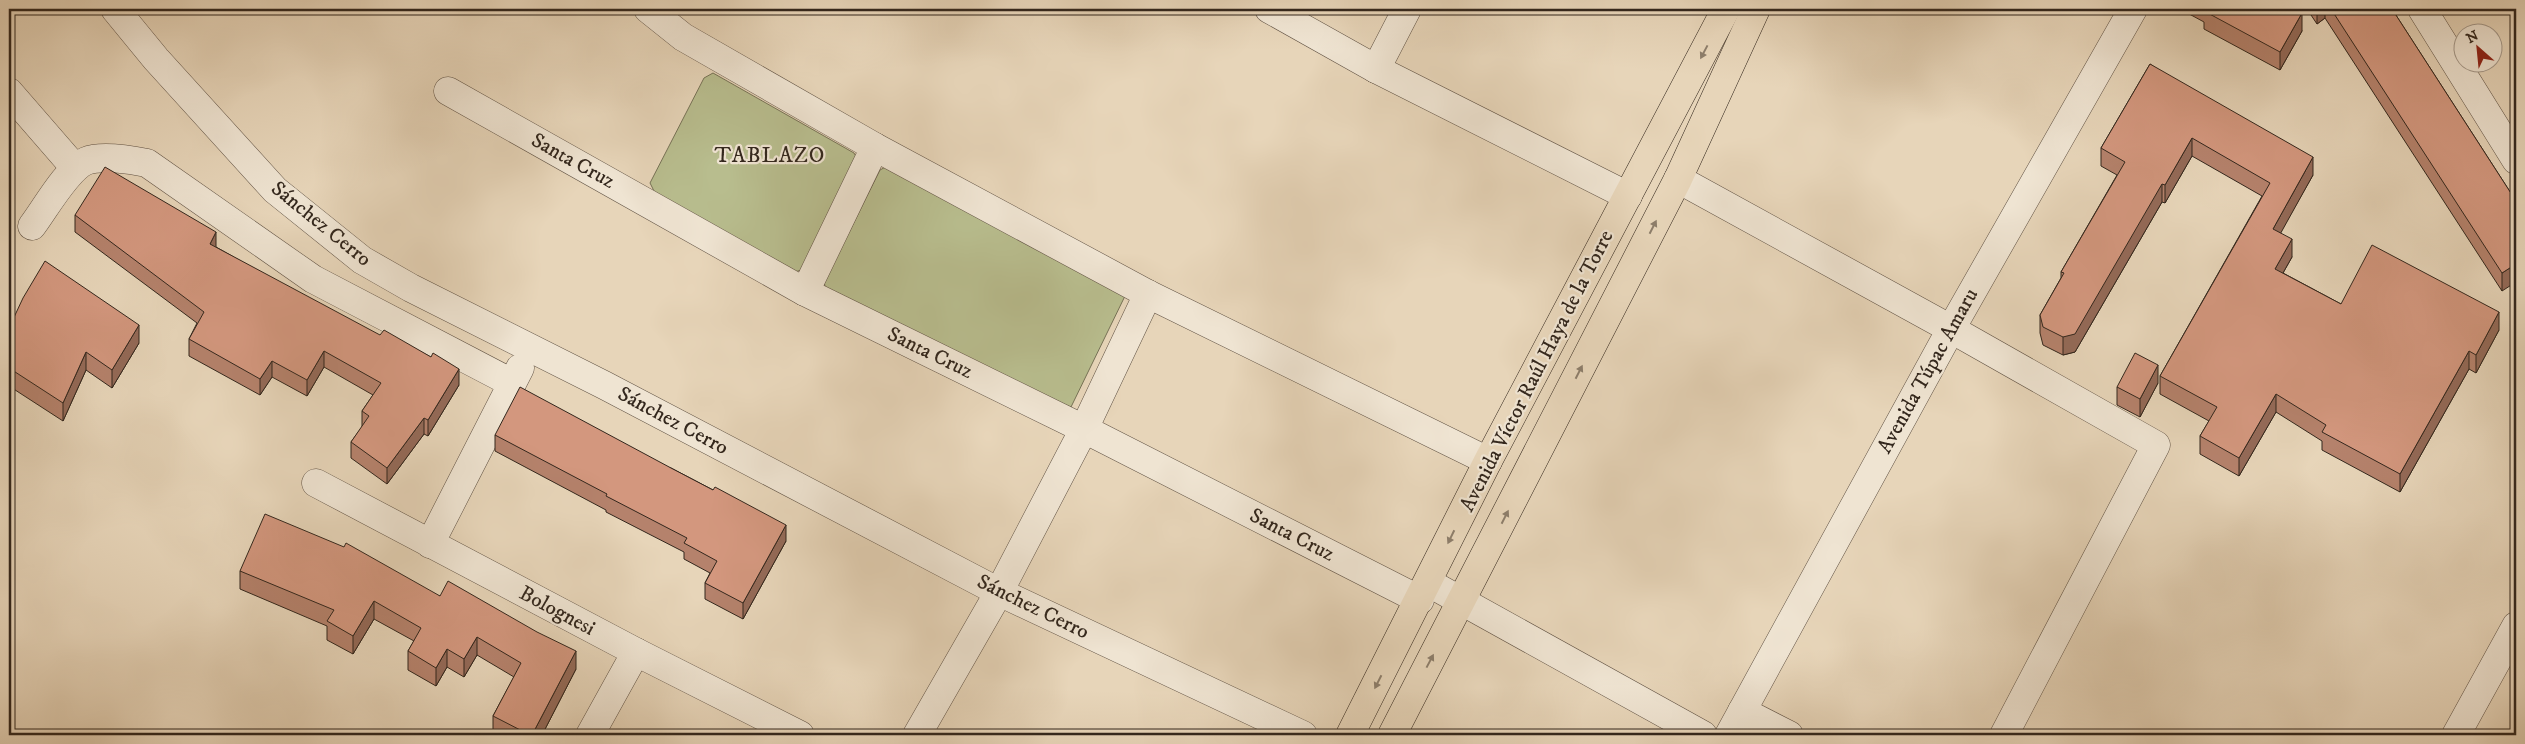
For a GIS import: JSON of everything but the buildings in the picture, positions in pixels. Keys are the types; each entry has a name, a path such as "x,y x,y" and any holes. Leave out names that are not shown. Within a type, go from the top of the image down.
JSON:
{"main road":[{"name":"Avenida Víctor Raúl Haya de la Torre","path":"1350,735 1488,461 1726,9"},
{"name":"Avenida Víctor Raúl Haya de la Torre","path":"1392,735 1678,179 1756,9"}],"street":[{"name":"Sánchez Cerro","path":"114,9 223,135 274,190 362,260 531,350 621,394 999,592 1303,735"},
{"path":"648,9 683,37 875,147 1148,294 1488,461"},
{"path":"1269,9 1376,69 1628,196"},
{"path":"1376,69 1407,9"},
{"name":"Avenida Túpac Amaru","path":"1729,735 1951,329 2133,9"},
{"path":"2422,9 2516,160"},
{"name":"Santa Cruz","path":"448,91 806,292 1084,429 1424,591 1462,600 1703,735"},
{"path":"9,92 75,168"},
{"path":"806,292 875,147"},
{"path":"32,226 75,168 87,160 123,159 147,162 313,278 512,383"},
{"path":"1678,179 1951,329 2156,445 2004,735"},
{"path":"917,735 999,592 1084,429 1148,294"},
{"path":"430,544 512,383 531,350"},
{"name":"Bolognesi","path":"316,483 636,652 800,735"},
{"path":"2456,735 2516,626"},
{"path":"590,735 636,652"},
{"path":"1742,711 1789,735"}],"green space":[{"path":"713,73 854,153 858,160 801,270 792,273 655,193 650,183 704,78"},
{"path":"889,165 1125,296 1071,407 1048,399 826,290 824,282 880,170"}],"district":[{"name":"TABLAZO","path":"770,155"}]}
